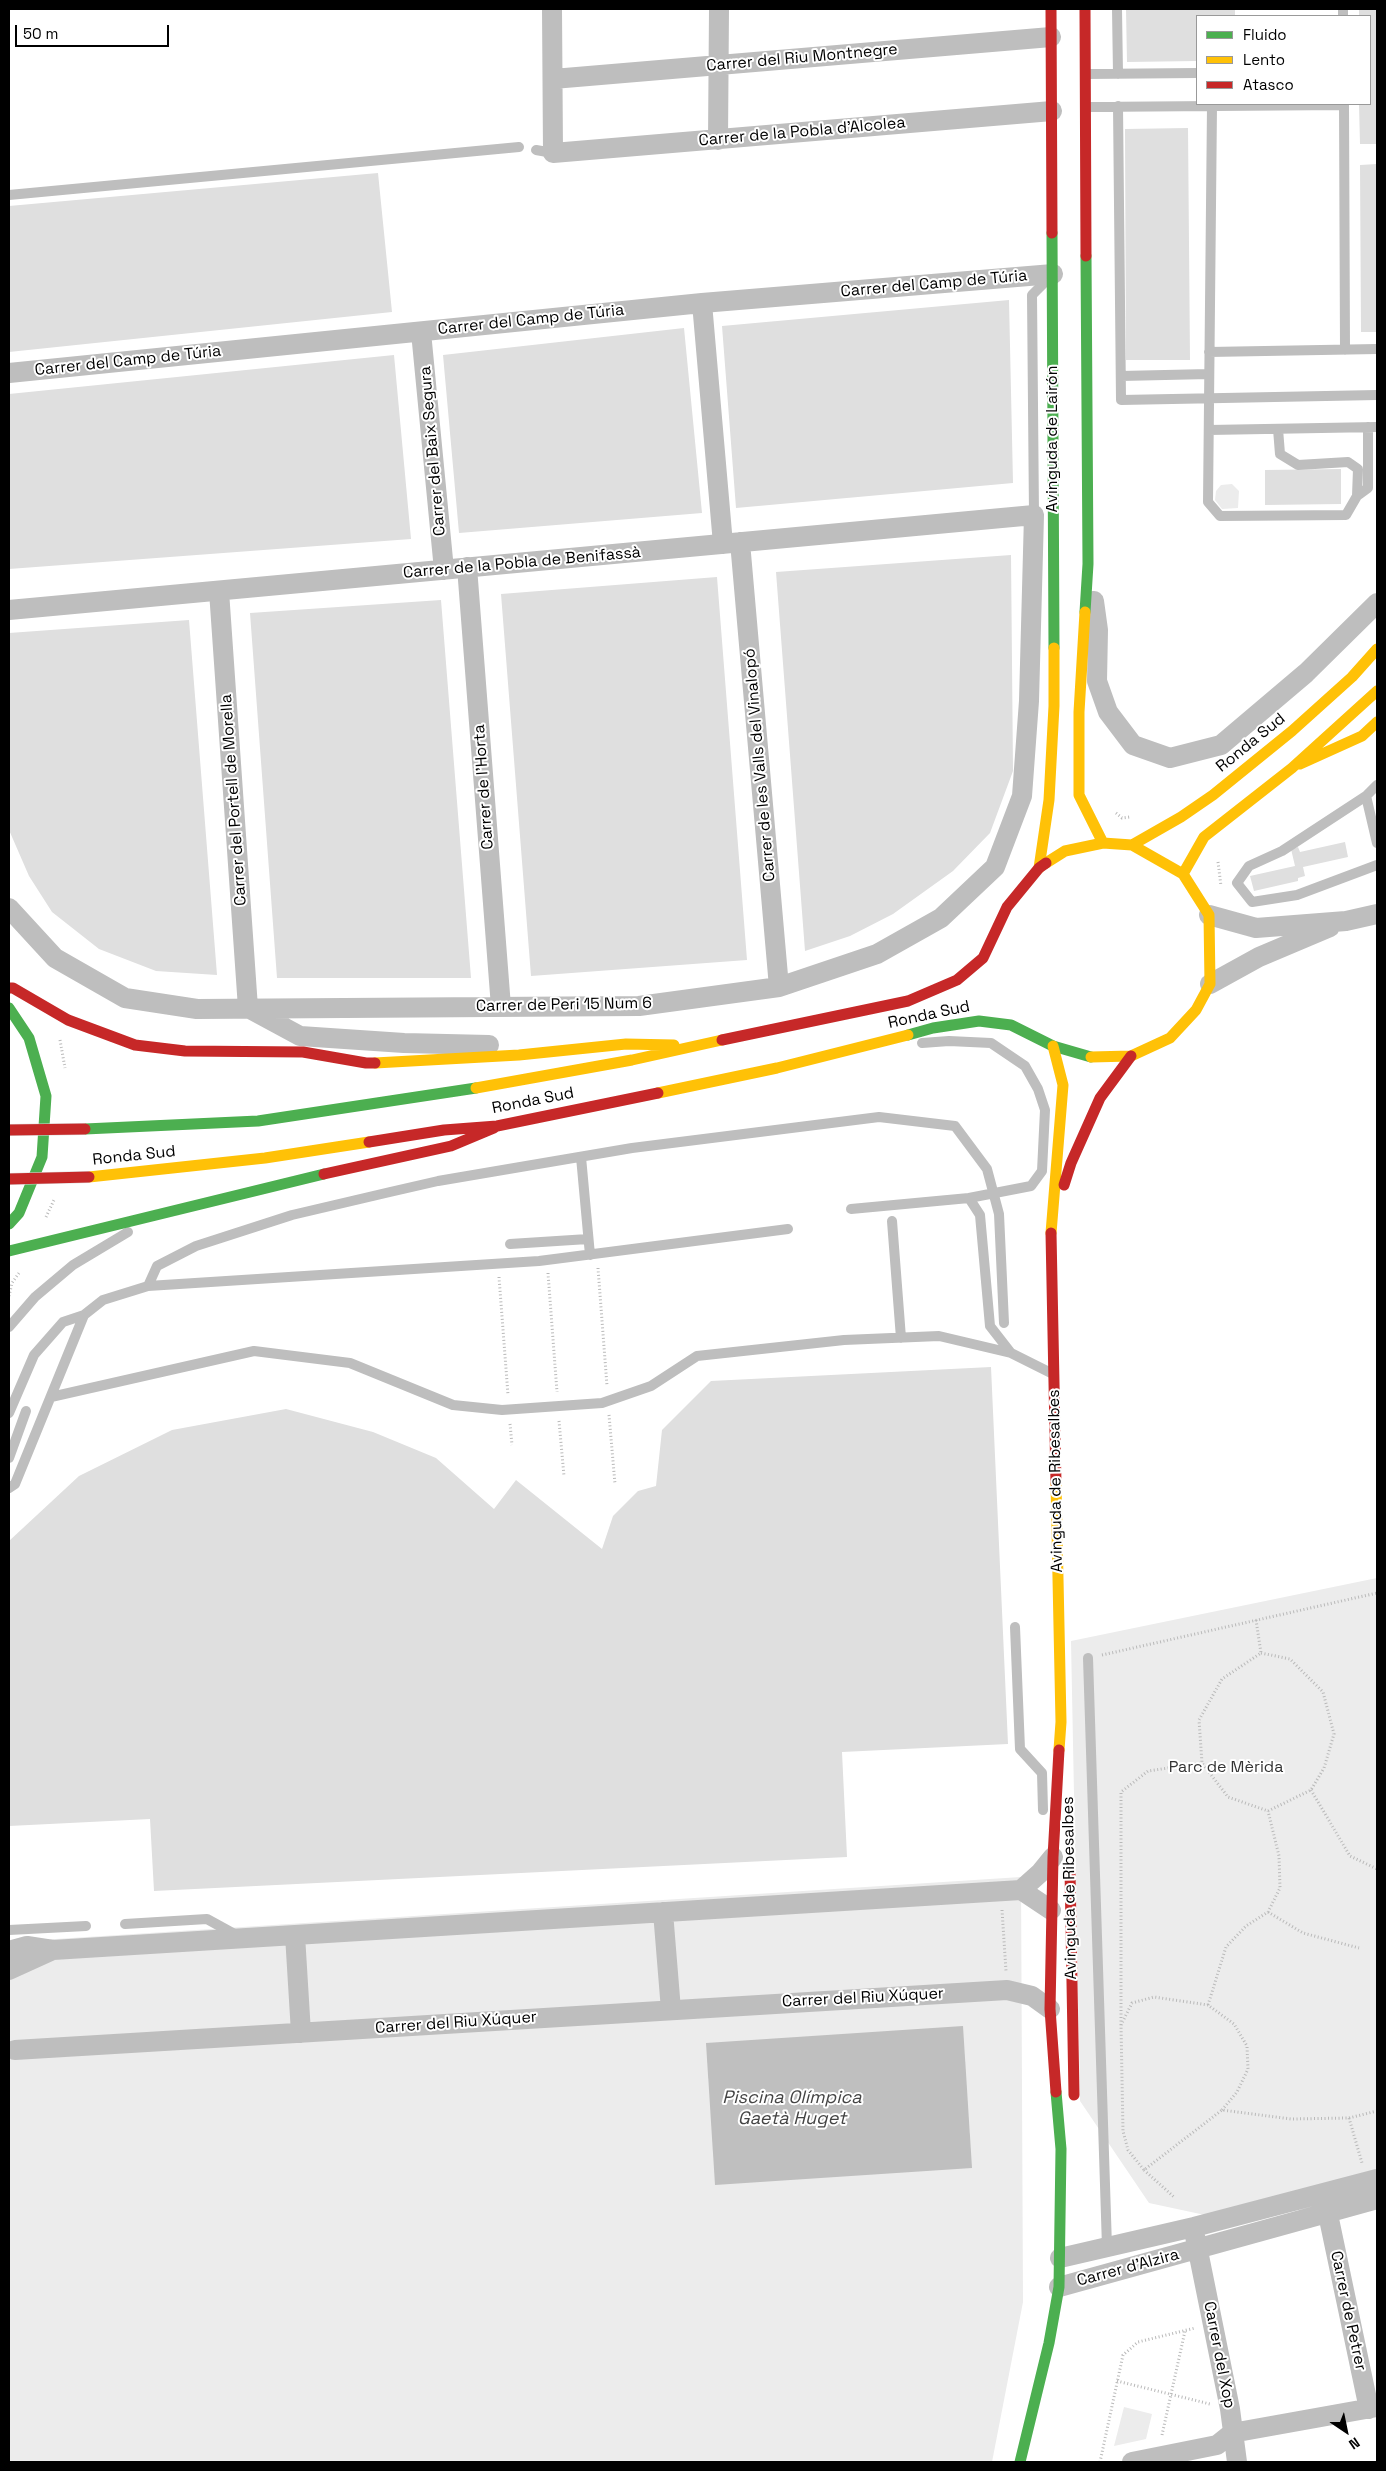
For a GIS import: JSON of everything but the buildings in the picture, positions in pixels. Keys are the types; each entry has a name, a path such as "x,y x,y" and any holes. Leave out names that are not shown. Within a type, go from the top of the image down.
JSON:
{"main road":[{"name":"Avinguda de Lairón","path":"1039,868 1049,800 1054,706 1042,544 1055,496 1051,9"},
{"path":"1085,9 1088,564 1079,712 1079,795 1103,842"},
{"name":"Ronda Sud","path":"1132,845 1181,817 1220,789 1292,731 1352,677 1377,649"},
{"path":"1183,874 1204,837 1292,768 1377,691"},
{"path":"1292,768 1362,736 1377,722"},
{"path":"1039,868 1065,851 1103,842 1132,845 1183,874 1209,915 1210,984 1196,1010 1170,1038 1131,1056"},
{"name":"Ronda Sud","path":"9,1130 85,1130 258,1121 530,1080 632,1060 689,1046 775,1030 908,1000 957,980 983,958 1007,907 1039,868"},
{"path":"9,988 13,988 68,1020 135,1045 185,1051 303,1052 366,1063 519,1055 551,1050 626,1044 689,1046"},
{"path":"9,1008 30,1038 46,1096 42,1157 19,1213 9,1224"},
{"name":"Ronda Sud","path":"9,1179 89,1177 265,1158 444,1130 497,1126 863,1048 933,1028 980,1020 1011,1025 1053,1046 1093,1058 1131,1056"},
{"name":"Avinguda de Ribesalbes","path":"1053,1046 1062,1085 1051,1232 1061,1730 1068,1794"},
{"name":"Avinguda de Ribesalbes","path":"1051,1232 1071,1163 1100,1098 1131,1056"},
{"path":"9,1250 336,1171 451,1146 497,1126"},
{"name":"Avinguda de Ribesalbes","path":"1061,1730 1055,1815 1061,1860 1083,1900 1072,2018 1074,2096 1061,2149"},
{"name":"Avinguda de Ribesalbes","path":"1020,2462 1049,2343 1059,2287 1061,2149 1050,2009 1051,1910 1046,1881"}],"street":[{"path":"552,9 553,79"},
{"path":"718,140 719,9"},
{"name":"Carrer del Riu Montnegre","path":"553,79 1051,37"},
{"name":"Carrer de la Pobla d'Alcolea","path":"553,79 544,152 718,140 1052,112"},
{"name":"Carrer del Camp de Túria","path":"9,373 702,303 1053,274"},
{"name":"Carrer de les Valls del Vinalopó","path":"702,303 732,543 779,987"},
{"name":"Carrer del Baix Segura","path":"421,332 444,570"},
{"name":"Carrer de la Pobla de Benifassà","path":"9,610 1034,515"},
{"name":"Avinguda de Lairón","path":"995,868 1022,796 1042,544 1034,515"},
{"path":"1088,564 1098,630 1097,681 1108,712 1133,745 1170,758 1221,745 1306,673 1377,604"},
{"name":"Carrer de l'Horta","path":"467,568 501,1007"},
{"name":"Carrer del Portell de Morella","path":"219,591 248,1008"},
{"name":"Carrer de Peri 15 Num 6","path":"9,908 55,958 125,998 197,1008 639,1006 779,987 877,954 940,918 995,868"},
{"path":"1209,915 1256,928 1346,921 1377,914"},
{"path":"1210,984 1259,957 1346,921"},
{"path":"248,1008 300,1036 404,1044 518,1045 551,1050"},
{"path":"9,1951 27,1946 53,1950 1011,1891 1046,1881 1061,1860"},
{"name":"Avinguda de Ribesalbes","path":"1046,1881 1059,1909 1060,1975 1072,2018"},
{"path":"1011,1891 1051,1910"},
{"path":"663,1912 671,2010"},
{"path":"295,1935 301,2033"},
{"path":"9,1970 53,1950"},
{"name":"Carrer del Riu Xúquer","path":"14,2050 1007,1990 1032,1996 1050,2009"},
{"name":"Carrer d'Alzira","path":"1060,2258 1194,2227 1372,2180"},
{"path":"1323,2193 1328,2213"},
{"name":"Carrer d'Alzira","path":"1059,2287 1377,2199"},
{"name":"Carrer de Petrer","path":"1328,2213 1373,2408"},
{"name":"Carrer d'Alzira","path":"1194,2227 1198,2248"},
{"name":"Carrer del Xop","path":"1198,2248 1230,2409 1237,2462"},
{"path":"1132,2462 1217,2445 1232,2433 1373,2408"}],"lane":[{"path":"1118,9 1118,74"},
{"path":"1086,74 1196,73"},
{"path":"1086,107 1344,105 1345,350"},
{"path":"1118,106 1121,400 1377,395"},
{"path":"1209,430 1372,427 1368,488 1357,496 1346,515 1220,516 1208,502 1212,106"},
{"path":"9,195 519,147"},
{"path":"1034,515 1032,295 1053,274"},
{"path":"1209,352 1377,349"},
{"path":"1121,376 1209,374"},
{"path":"1278,429 1280,454 1298,465 1348,462 1358,469 1357,496"},
{"path":"1377,785 1366,796 1282,851 1249,866 1237,883 1252,902 1297,895 1377,865"},
{"path":"1366,796 1377,843"},
{"path":"850,1209 969,1198 1031,1186 1042,1171 1045,1110 1038,1089 1025,1066 991,1043 949,1041 863,1048"},
{"path":"148,1286 157,1266 196,1246 244,1230 339,1203 438,1181 632,1148 879,1117 955,1126 987,1169 995,1193 998,1214 1004,1323"},
{"path":"581,1157 588,1239 593,1255"},
{"path":"969,1198 980,1214 990,1326 1010,1353"},
{"path":"9,1327 36,1297 73,1265 128,1232 200,1205"},
{"path":"892,1221 901,1338"},
{"path":"9,1413 34,1355 63,1322 84,1315 103,1300 148,1286 547,1260 788,1229"},
{"path":"510,1244 588,1239"},
{"path":"9,1488 15,1484 84,1315"},
{"path":"50,1397 254,1351 350,1362 453,1405 509,1409 608,1400 651,1386 697,1356 844,1340 939,1336 1010,1353 1054,1375"},
{"path":"9,1458 26,1411"},
{"path":"1015,1627 1020,1749 1042,1773 1046,1881"},
{"path":"1088,1658 1083,1900 1107,2247"},
{"path":"1042,1787 1055,1815"},
{"path":"125,1924 207,1919 243,1939"},
{"path":"9,1930 86,1926"}],"path":[{"path":"1115,812 1122,818 1136,817"},
{"path":"1218,858 1219,879 1224,892"},
{"path":"593,1255 615,1484"},
{"path":"547,1260 564,1476"},
{"path":"498,1264 512,1446"},
{"path":"1088,1658 1377,1593"},
{"path":"1256,1620 1261,1653"},
{"path":"1261,1653 1290,1659 1322,1692 1334,1734 1324,1768 1311,1790 1268,1811 1228,1797 1202,1763 1199,1720 1222,1679 1261,1653"},
{"path":"1174,2197 1144,2170 1128,2150 1123,2131 1121,1792 1148,1771 1202,1763"},
{"path":"1311,1790 1350,1856 1377,1869"},
{"path":"1208,2004 1226,1947 1246,1926 1268,1912 1280,1888 1279,1856 1268,1811"},
{"path":"1007,1990 1011,1891"},
{"path":"1268,1912 1303,1933 1359,1948"},
{"path":"1122,2025 1132,2002 1154,1997 1208,2004 1234,2024 1247,2046 1248,2069 1237,2092 1222,2110 1144,2170"},
{"path":"1222,2110 1291,2119 1350,2118 1377,2111"},
{"path":"1350,2118 1372,2180"},
{"path":"1100,2462 1124,2355 1138,2342 1213,2324"},
{"path":"1156,2457 1185,2331"},
{"path":"1117,2382 1230,2409"}],"green space":[{"path":"1232,484 1239,491 1238,508 1222,509 1215,500 1216,491 1221,485"},
{"name":"Parc de Mèrida","path":"1377,1578 1377,2171 1205,2215 1149,2203 1080,2101 1071,1641"},
{"path":"1021,1877 1023,2302 992,2462 9,2462 9,1942"},
{"path":"1124,2407 1152,2414 1146,2439 1114,2446"}],"water":[{"name":"Piscina Olímpica Gaetà Huget","path":"963,2026 972,2168 715,2185 706,2043"}],"traffic: fast":[{"path":"1052,233 1054,648"},
{"path":"1085,612 1088,564 1086,256"},
{"path":"9,1008 29,1038 46,1096 42,1157 19,1213 9,1224"},
{"path":"908,1035 933,1028 979,1021 1011,1025 1053,1046 1091,1057"},
{"path":"85,1129 258,1121 476,1088"},
{"path":"9,1251 324,1174"},
{"path":"1020,2462 1049,2343 1059,2287 1061,2149 1056,2092"}],"traffic: slow":[{"path":"1085,612 1079,712 1079,795 1103,843"},
{"path":"1039,868 1049,800 1054,706 1054,648"},
{"path":"1132,845 1181,817 1213,795 1292,731 1352,677 1377,649"},
{"path":"1183,874 1204,837 1292,768 1377,691"},
{"path":"1300,764 1362,736 1377,722"},
{"path":"1046,863 1065,851 1103,843 1132,845 1183,874 1209,915 1210,984 1196,1010 1170,1038 1131,1056 1091,1057"},
{"path":"658,1093 777,1068 908,1035"},
{"path":"476,1088 632,1060 722,1040"},
{"path":"375,1063 519,1055 626,1044 674,1045"},
{"path":"1051,1233 1063,1085 1053,1046"},
{"path":"89,1177 265,1158 369,1142"},
{"path":"1056,1483 1061,1722 1059,1750"}],"traffic: jam":[{"path":"1051,9 1052,233"},
{"path":"1085,9 1086,256"},
{"path":"722,1040 908,1001 957,980 983,958 1007,907 1039,868 1046,863"},
{"path":"9,988 13,988 68,1020 135,1045 185,1051 303,1052 375,1063"},
{"path":"1064,1185 1071,1163 1100,1098 1131,1056"},
{"path":"369,1142 444,1130 497,1126 658,1093"},
{"path":"324,1174 451,1146 494,1128"},
{"path":"9,1130 85,1129"},
{"path":"9,1179 89,1177"},
{"path":"1051,1233 1056,1483"},
{"path":"1056,2092 1050,2009 1053,1857 1059,1750"},
{"path":"1070,1870 1074,2095"}]}
